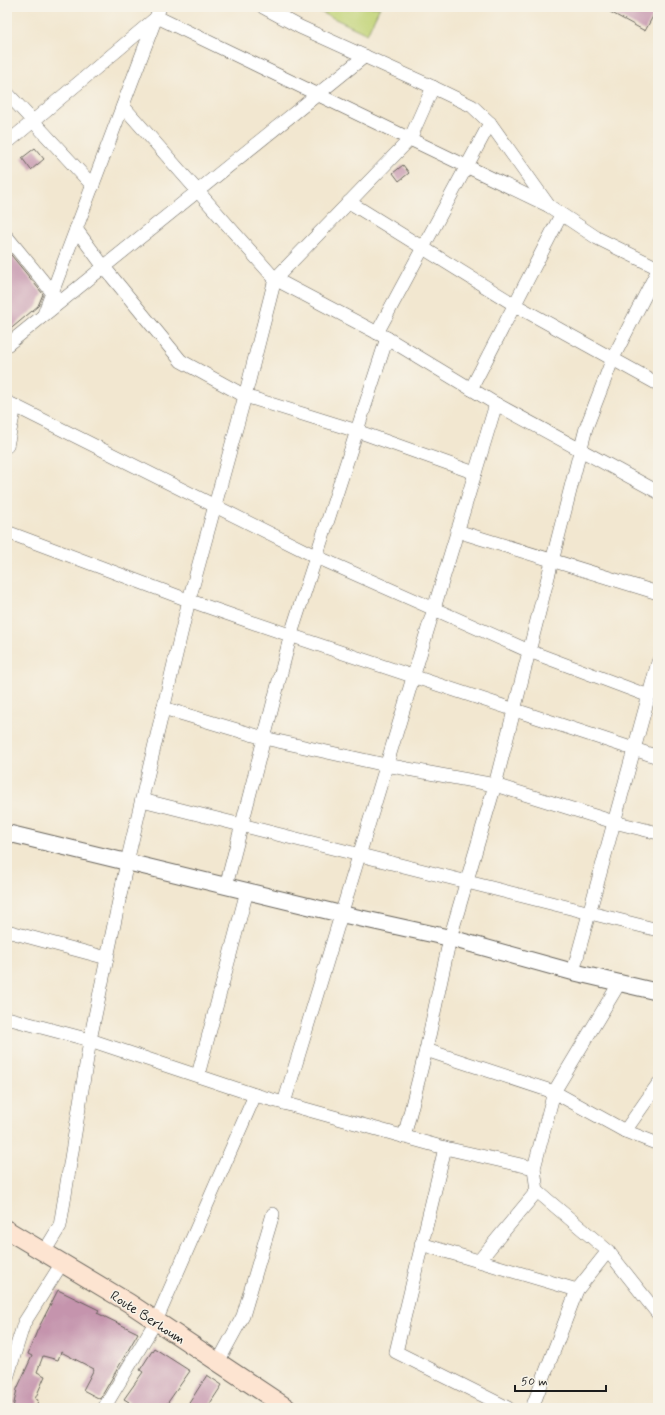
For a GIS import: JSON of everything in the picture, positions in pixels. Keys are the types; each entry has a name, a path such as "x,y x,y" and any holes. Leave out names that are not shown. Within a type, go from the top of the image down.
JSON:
{"main road":[{"name":"Route Berhoum","path":"7,1230 156,1321 287,1408"}],"street":[{"path":"263,7 300,27 472,106 490,123 549,206"},
{"path":"159,12 318,94 549,206 597,238 658,269 613,358 586,428 495,785 450,938 426,1050 404,1137"},
{"path":"7,345 43,316 56,298 76,229 159,12"},
{"path":"7,143 159,12"},
{"path":"56,298 104,267 365,56"},
{"path":"44,1252 60,1226 90,1040 127,862 188,600 245,396 274,279 410,139 433,87"},
{"path":"7,93 93,186"},
{"path":"123,106 274,279 382,335 496,404 580,451 658,492"},
{"path":"226,886 291,634 357,431 382,335 423,248 490,123"},
{"path":"349,202 515,304 658,384"},
{"path":"471,389 561,215"},
{"path":"76,229 104,267 181,361 245,396 357,431 475,473"},
{"path":"7,237 56,298"},
{"path":"7,446 11,404 317,557 529,651 649,696"},
{"path":"284,1103 496,404"},
{"path":"457,531 553,559 658,593"},
{"path":"7,532 188,600 413,677 515,709 658,757"},
{"path":"573,972 658,662"},
{"path":"163,708 264,738 495,785 614,822 658,833"},
{"path":"142,800 658,930"},
{"path":"7,832 341,914 450,938 573,972 658,992"},
{"path":"198,1075 247,891"},
{"path":"7,931 107,958"},
{"path":"620,982 554,1092 534,1168 537,1191 608,1251 658,1314"},
{"path":"7,1018 90,1040 255,1095 445,1148 534,1168"},
{"path":"426,1050 554,1092 625,1131 658,1144"},
{"path":"625,1131 658,1084"},
{"path":"104,1408 156,1321 255,1095"},
{"path":"445,1148 396,1352 508,1408"},
{"path":"479,1261 537,1191"},
{"path":"218,1362 242,1316 273,1214"},
{"path":"421,1244 577,1290"},
{"path":"532,1408 577,1290 608,1251"},
{"path":"7,1378 24,1323 62,1263"}],"green space":[{"path":"310,7 380,7 367,34"}],"building":[{"path":"601,7 658,7 645,31"},
{"path":"35,148 44,159 31,170 22,158"},
{"path":"403,165 409,173 399,181 393,173"},
{"path":"7,250 43,294 38,306 7,332"},
{"path":"58,1290 99,1310 97,1313 138,1333 100,1399 83,1390 94,1369 61,1352 58,1360 43,1356 37,1372 45,1376 35,1399 38,1400 36,1408 13,1408 17,1389 32,1356 28,1354 37,1331"},
{"path":"154,1348 190,1371 164,1408 126,1408 129,1402 124,1399 143,1372 140,1370"},
{"path":"207,1375 222,1385 207,1408 186,1408"}]}
